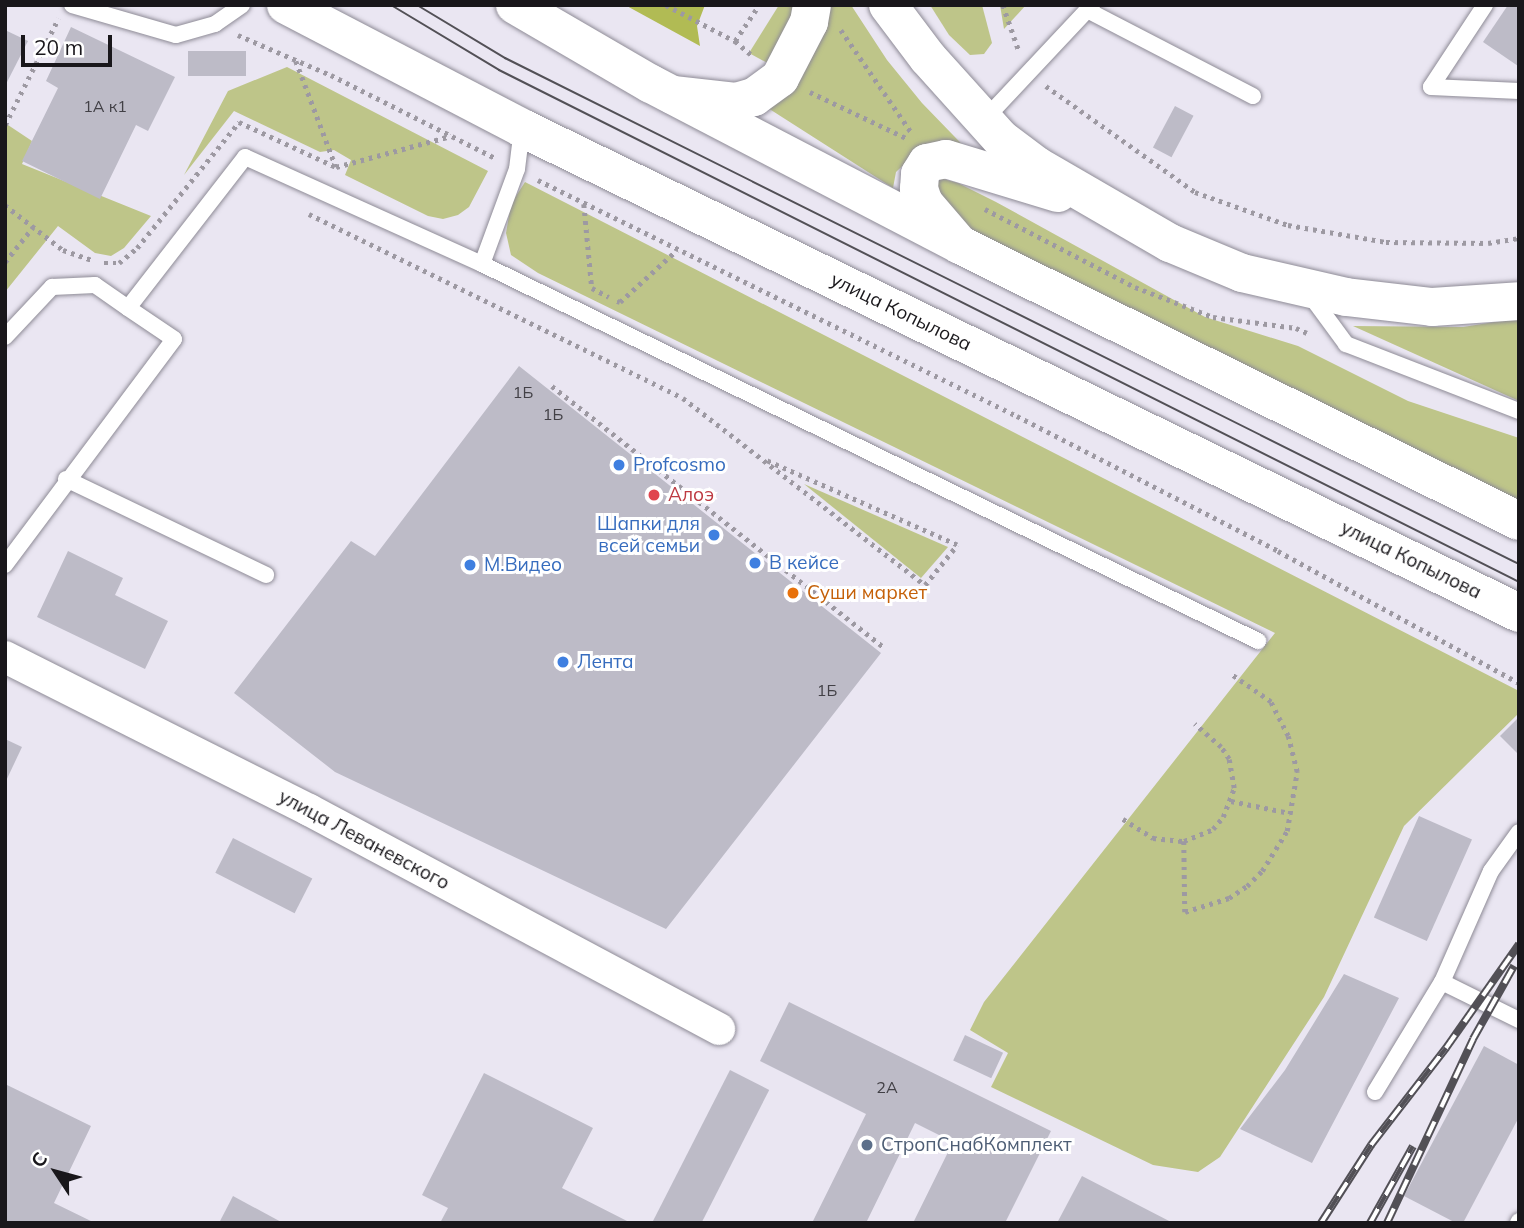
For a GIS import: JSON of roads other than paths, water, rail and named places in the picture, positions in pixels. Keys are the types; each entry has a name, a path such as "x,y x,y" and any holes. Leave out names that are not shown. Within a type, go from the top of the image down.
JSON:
{"main road":[{"name":"улица Копылова","path":"286,5 522,128 1519,613"},
{"path":"515,5 672,95 960,245 1519,521"},
{"path":"888,5 982,122 1037,166 1170,243 1241,273 1307,290 1432,307 1519,301"},
{"path":"672,95 736,102 754,97 780,78 809,22 826,16"},
{"path":"960,245 924,203 919,190 919,174 927,163 937,159 946,159 1099,204"}],"street":[{"name":"улица Леваневского","path":"5,657 309,810 719,1029"}],"lane":[{"path":"72,5 176,35 215,24 242,5"},
{"path":"1485,5 1431,87 1519,91"},
{"path":"982,122 1089,8 1253,96"},
{"path":"482,264 517,169 522,128"},
{"path":"128,308 245,157 482,264 1258,641"},
{"path":"5,337 52,287 94,285 174,340 66,479 5,565"},
{"path":"1307,290 1346,344 1519,411"},
{"path":"66,479 266,575"},
{"path":"1375,1092 1442,982 1491,871 1519,832"},
{"path":"1442,982 1519,1020"}],"tram line":[{"path":"391,5 499,70 1519,582"},
{"path":"417,5 505,58 1519,564"}],"railway":[{"path":"1321,1223 1371,1145 1446,1048 1519,944"},
{"path":"1387,1223 1473,1039 1514,966"},
{"path":"1370,1223 1413,1146"}],"place":[{"name":"Profcosmo","path":"619,465"},
{"name":"Алоэ","path":"654,495"},
{"name":"Шапки для всей семьи","path":"714,535"},
{"name":"В кейсе","path":"755,563"},
{"name":"М.Видео","path":"470,565"},
{"name":"Суши маркет","path":"793,593"},
{"name":"Лента","path":"563,662"},
{"name":"СтропСнабКомплект","path":"867,1145"}]}
